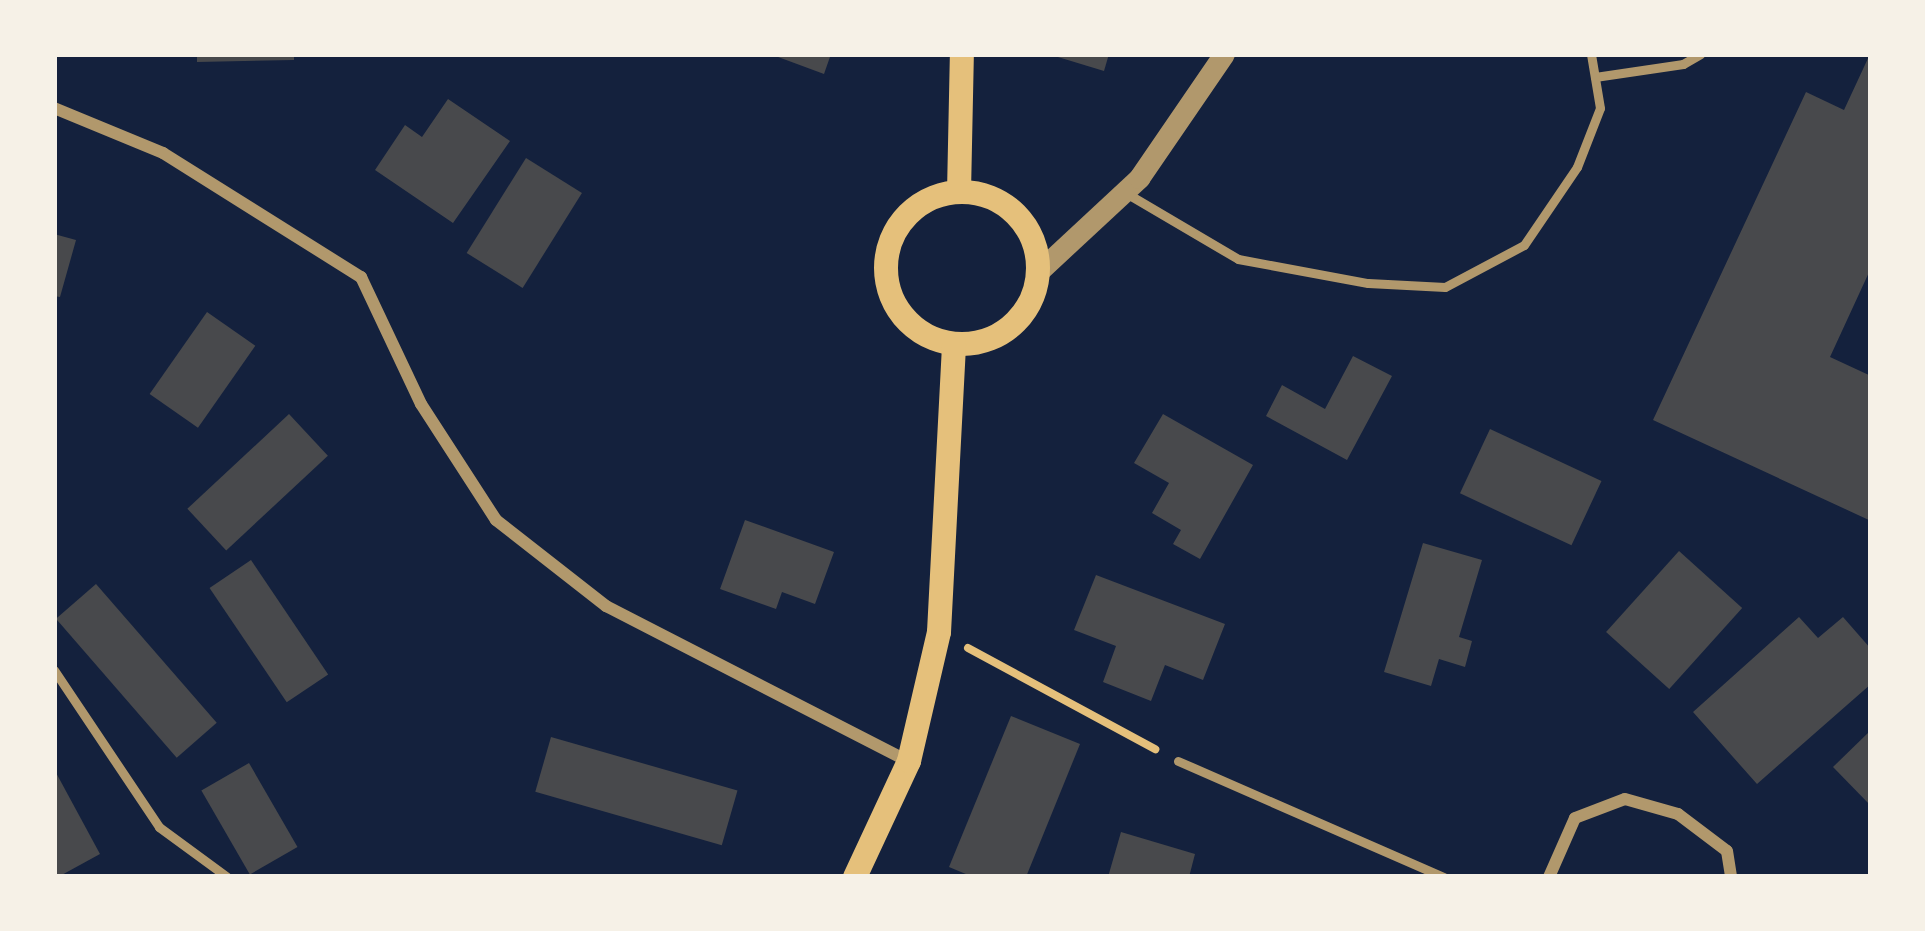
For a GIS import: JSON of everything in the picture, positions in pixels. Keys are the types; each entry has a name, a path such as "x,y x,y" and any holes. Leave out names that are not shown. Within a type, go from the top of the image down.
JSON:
{"main road":[{"path":"959,191 962,54"},
{"path":"959,191 993,197 1023,220 1040,271 1020,319 997,337 955,344 907,322 886,280 886,253 914,208 959,191"},
{"path":"855,877 909,761 939,632 955,344"}],"street":[{"path":"1040,271 1126,193 1224,54"},
{"path":"54,108 163,153 361,277 421,404 496,520 606,606 909,761"},
{"path":"1549,877 1575,818 1624,799 1678,814 1727,851 1731,877"}],"lane":[{"path":"1126,193 1238,259 1368,283 1445,287 1524,244 1577,167 1600,108 1592,54"},
{"path":"1595,77 1683,64 1700,54"},
{"path":"54,670 159,827 227,877"},
{"path":"1178,761 1444,877"}],"path":[{"path":"939,632 1178,761"}],"building":[{"path":"197,54 294,54 294,60 197,62"},
{"path":"770,54 831,54 824,74"},
{"path":"1048,54 1109,54 1104,71"},
{"path":"1870,54 1871,268 1830,357 1871,376 1871,521 1653,420 1806,92 1844,110"},
{"path":"448,99 510,141 453,223 375,170 405,125 422,137"},
{"path":"526,158 582,193 523,288 467,253"},
{"path":"54,234 76,240 60,297 54,296"},
{"path":"207,312 255,346 198,428 150,394"},
{"path":"1353,356 1392,376 1347,460 1266,416 1282,385 1325,409"},
{"path":"289,414 328,456 226,550 187,509"},
{"path":"1163,414 1253,465 1200,559 1173,544 1181,530 1152,513 1169,483 1134,463"},
{"path":"1490,429 1601,481 1571,545 1460,493"},
{"path":"745,520 834,552 815,604 782,592 776,609 720,589"},
{"path":"1423,543 1482,560 1459,637 1472,641 1465,667 1439,659 1431,686 1384,672"},
{"path":"1679,551 1742,608 1669,689 1606,632"},
{"path":"251,560 328,674 287,702 210,588"},
{"path":"1096,575 1225,624 1203,680 1165,665 1151,701 1103,682 1116,646 1074,630"},
{"path":"96,584 217,723 177,758 56,619"},
{"path":"1799,617 1818,638 1843,617 1871,649 1871,684 1757,784 1693,712"},
{"path":"1011,716 1080,744 1026,877 973,877 949,867"},
{"path":"1871,730 1871,806 1833,767"},
{"path":"551,737 737,790 722,845 535,792"},
{"path":"249,763 298,847 250,875 201,790"},
{"path":"54,769 100,854 58,877 54,877"},
{"path":"1121,832 1195,854 1189,877 1108,877"}]}
